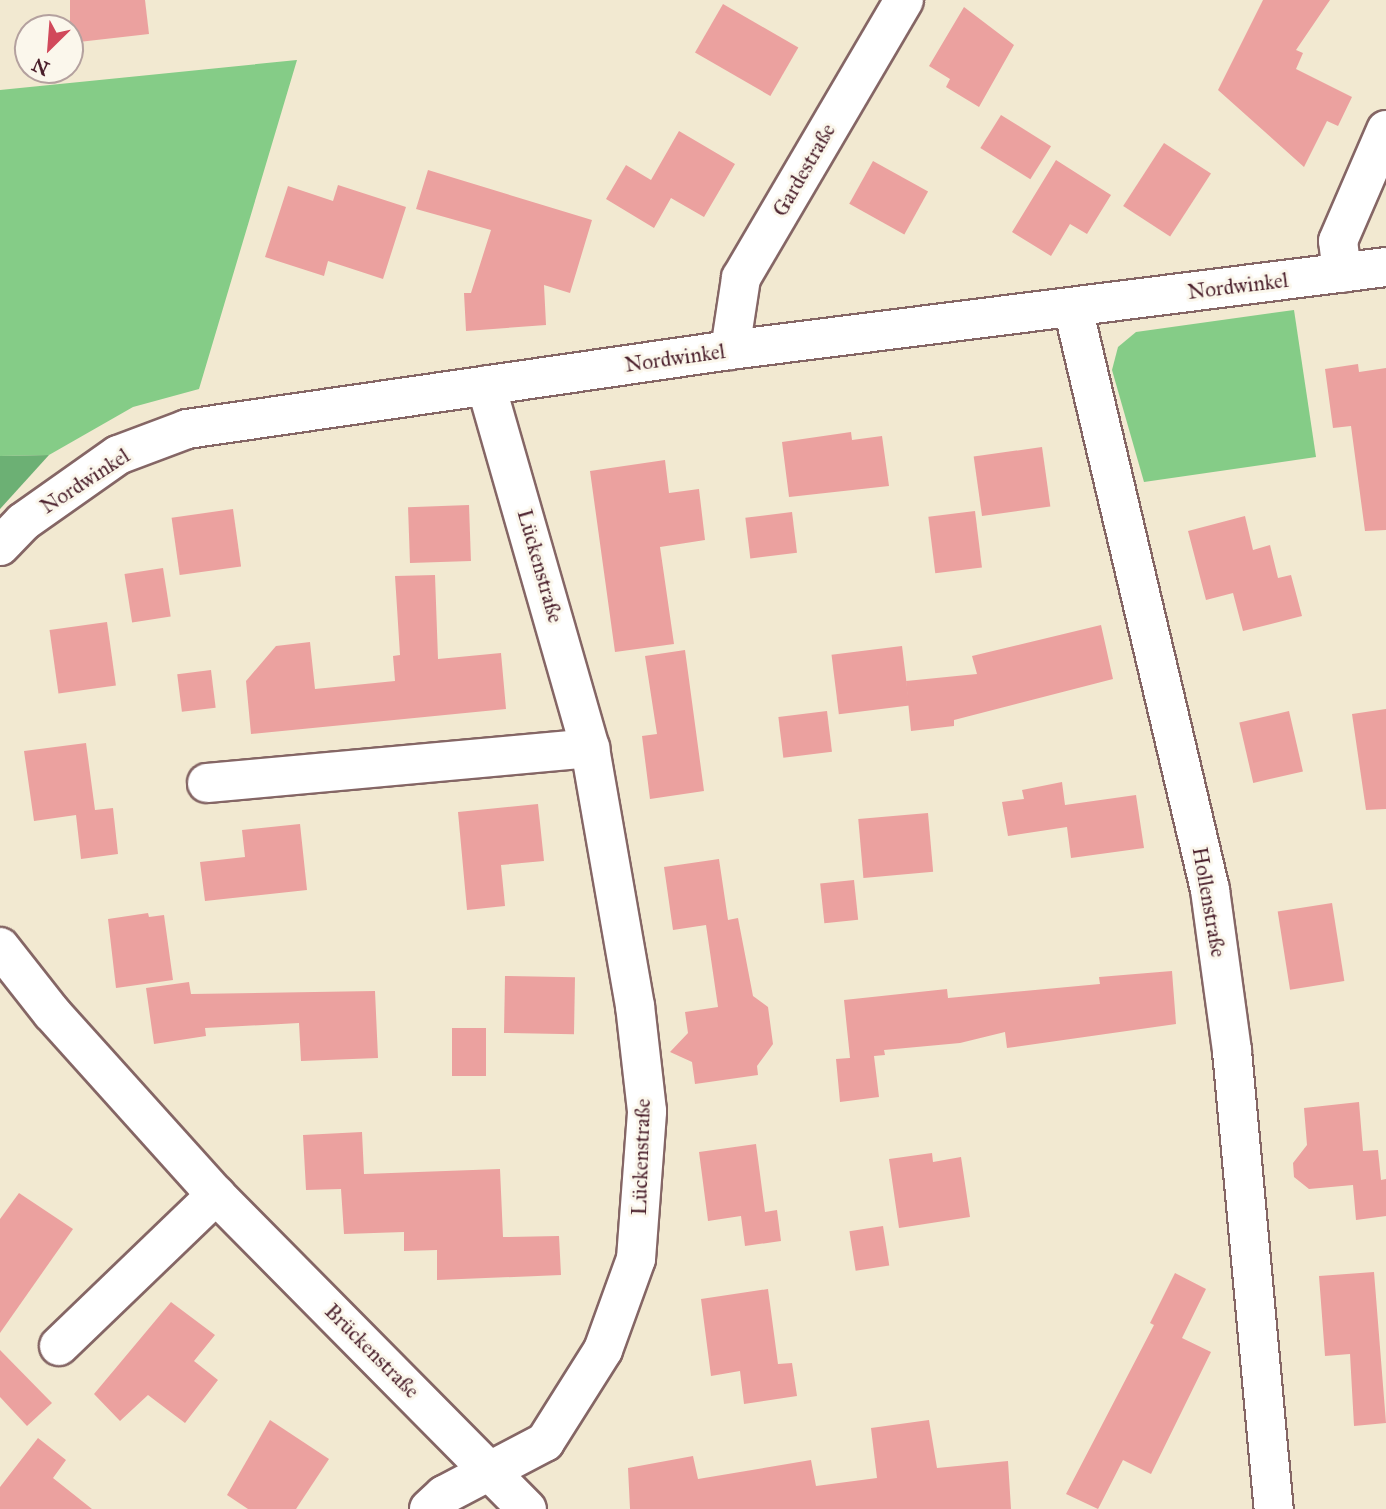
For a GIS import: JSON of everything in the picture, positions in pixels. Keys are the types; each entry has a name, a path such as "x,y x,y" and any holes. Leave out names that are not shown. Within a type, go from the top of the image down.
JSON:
{"street":[{"name":"Gardestraße","path":"730,350 741,278 904,0"},
{"path":"1342,273 1338,240 1386,130"},
{"name":"Nordwinkel","path":"0,545 23,522 118,455 187,429 730,350 1386,267"},
{"name":"Hollenstraße","path":"1073,307 1210,890 1232,1051 1274,1509"},
{"name":"Lückenstraße","path":"429,1509 489,1469 545,1442 603,1350 636,1259 647,1111 635,1006 590,748 486,386"},
{"path":"206,783 590,748"},
{"name":"Brückenstraße","path":"0,947 52,1013 216,1195 527,1509"},
{"path":"59,1346 216,1195"}],"green space":[{"path":"297,60 199,389 133,407 49,455 0,456 0,90 84,84 84,82"},
{"path":"1294,310 1316,457 1144,482 1112,370 1118,347 1136,332"},
{"path":"49,455 0,509 0,456"}],"building":[{"path":"70,0 145,0 149,34 84,41 84,14 70,14"},
{"path":"1263,0 1330,0 1296,50 1303,53 1296,69 1352,97 1338,126 1327,121 1304,167 1218,90"},
{"path":"723,4 798,48 770,96 695,52"},
{"path":"964,7 1014,45 979,107 946,87 950,79 929,66"},
{"path":"1001,115 1051,146 1030,179 980,148"},
{"path":"679,131 735,164 704,217 671,198 654,228 606,199 626,165 651,180"},
{"path":"1164,143 1211,173 1170,236 1123,206"},
{"path":"1056,160 1111,195 1087,234 1070,224 1051,256 1012,232"},
{"path":"873,161 928,192 904,234 849,204"},
{"path":"428,170 592,220 570,293 544,285 546,325 466,331 464,293 471,293 491,230 416,209"},
{"path":"338,185 406,207 383,279 328,261 324,276 265,257 288,186 333,201"},
{"path":"1358,364 1359,372 1386,368 1386,530 1365,531 1351,426 1333,428 1325,369"},
{"path":"851,432 852,440 882,436 889,486 789,497 782,442"},
{"path":"1042,447 1050,506 982,516 974,457"},
{"path":"665,460 669,493 699,489 705,540 660,547 674,644 615,652 590,471"},
{"path":"469,505 471,561 410,563 408,507"},
{"path":"233,509 241,566 180,575 172,518"},
{"path":"975,511 982,568 935,573 928,517"},
{"path":"792,512 797,553 750,558 745,518"},
{"path":"1245,516 1253,550 1270,545 1278,578 1291,575 1302,616 1243,631 1233,593 1206,600 1188,531"},
{"path":"163,568 171,616 132,622 124,574"},
{"path":"435,575 438,659 501,653 506,709 251,734 246,681 276,646 310,642 315,689 395,681 393,656 400,655 395,576"},
{"path":"107,622 116,685 58,693 50,630"},
{"path":"1101,625 1113,679 954,720 954,726 911,731 906,681 977,674 972,656"},
{"path":"902,646 909,706 839,714 832,655"},
{"path":"685,650 704,791 650,799 642,736 657,734 645,656"},
{"path":"211,670 216,708 182,712 177,674"},
{"path":"1386,709 1386,809 1366,810 1352,714"},
{"path":"827,711 832,752 783,758 778,717"},
{"path":"1289,711 1303,771 1253,783 1239,722"},
{"path":"86,743 95,810 113,808 118,854 81,859 76,815 34,821 24,751"},
{"path":"1062,782 1065,805 1136,795 1144,848 1071,858 1067,827 1008,836 1002,802 1024,799 1022,790"},
{"path":"538,804 544,861 501,865 505,906 467,910 458,812"},
{"path":"928,813 933,872 863,878 858,819"},
{"path":"300,824 307,890 205,901 200,862 245,857 242,830"},
{"path":"719,859 728,920 738,918 753,996 768,1007 773,1044 757,1066 758,1075 695,1084 692,1062 670,1052 688,1033 685,1012 718,1007 706,925 673,930 664,867"},
{"path":"854,880 858,920 824,923 820,884"},
{"path":"1332,903 1344,981 1290,990 1278,912"},
{"path":"148,913 149,917 164,915 173,980 116,988 108,919"},
{"path":"1172,971 1176,1024 1007,1048 1005,1032 960,1043 884,1050 885,1055 874,1056 879,1097 840,1102 836,1059 850,1058 844,1000 947,989 948,998 1100,984 1099,977"},
{"path":"505,976 575,977 574,1034 504,1033"},
{"path":"189,982 191,994 375,991 378,1058 301,1061 299,1023 205,1028 206,1036 154,1044 146,988"},
{"path":"452,1028 486,1028 486,1076 452,1076"},
{"path":"1359,1102 1363,1151 1378,1150 1381,1180 1386,1179 1386,1216 1356,1220 1353,1185 1309,1189 1294,1177 1293,1163 1307,1145 1304,1108"},
{"path":"362,1132 364,1174 500,1169 503,1237 559,1236 561,1275 437,1280 437,1250 404,1251 404,1232 344,1234 341,1189 306,1190 303,1135"},
{"path":"756,1144 765,1212 777,1210 781,1241 745,1246 741,1216 708,1221 699,1152"},
{"path":"932,1153 933,1162 961,1157 970,1217 899,1228 889,1159"},
{"path":"19,1193 73,1229 0,1333 0,1219"},
{"path":"883,1226 889,1266 856,1271 849,1231"},
{"path":"1374,1272 1386,1423 1354,1426 1350,1354 1325,1356 1319,1276"},
{"path":"1175,1273 1206,1289 1182,1338 1211,1352 1151,1474 1123,1460 1098,1509 1066,1494 1154,1325 1150,1323"},
{"path":"768,1289 778,1364 792,1363 797,1396 744,1404 740,1371 711,1376 701,1299"},
{"path":"171,1302 215,1335 194,1361 218,1380 185,1423 148,1395 120,1421 94,1394"},
{"path":"0,1350 52,1403 27,1426 0,1397"},
{"path":"270,1420 329,1459 296,1509 248,1509 227,1495"},
{"path":"929,1420 937,1468 1008,1461 1011,1509 630,1509 628,1468 693,1456 698,1479 811,1460 816,1486 877,1478 871,1428"},
{"path":"38,1438 66,1460 53,1478 92,1509 0,1509 0,1487"}]}
